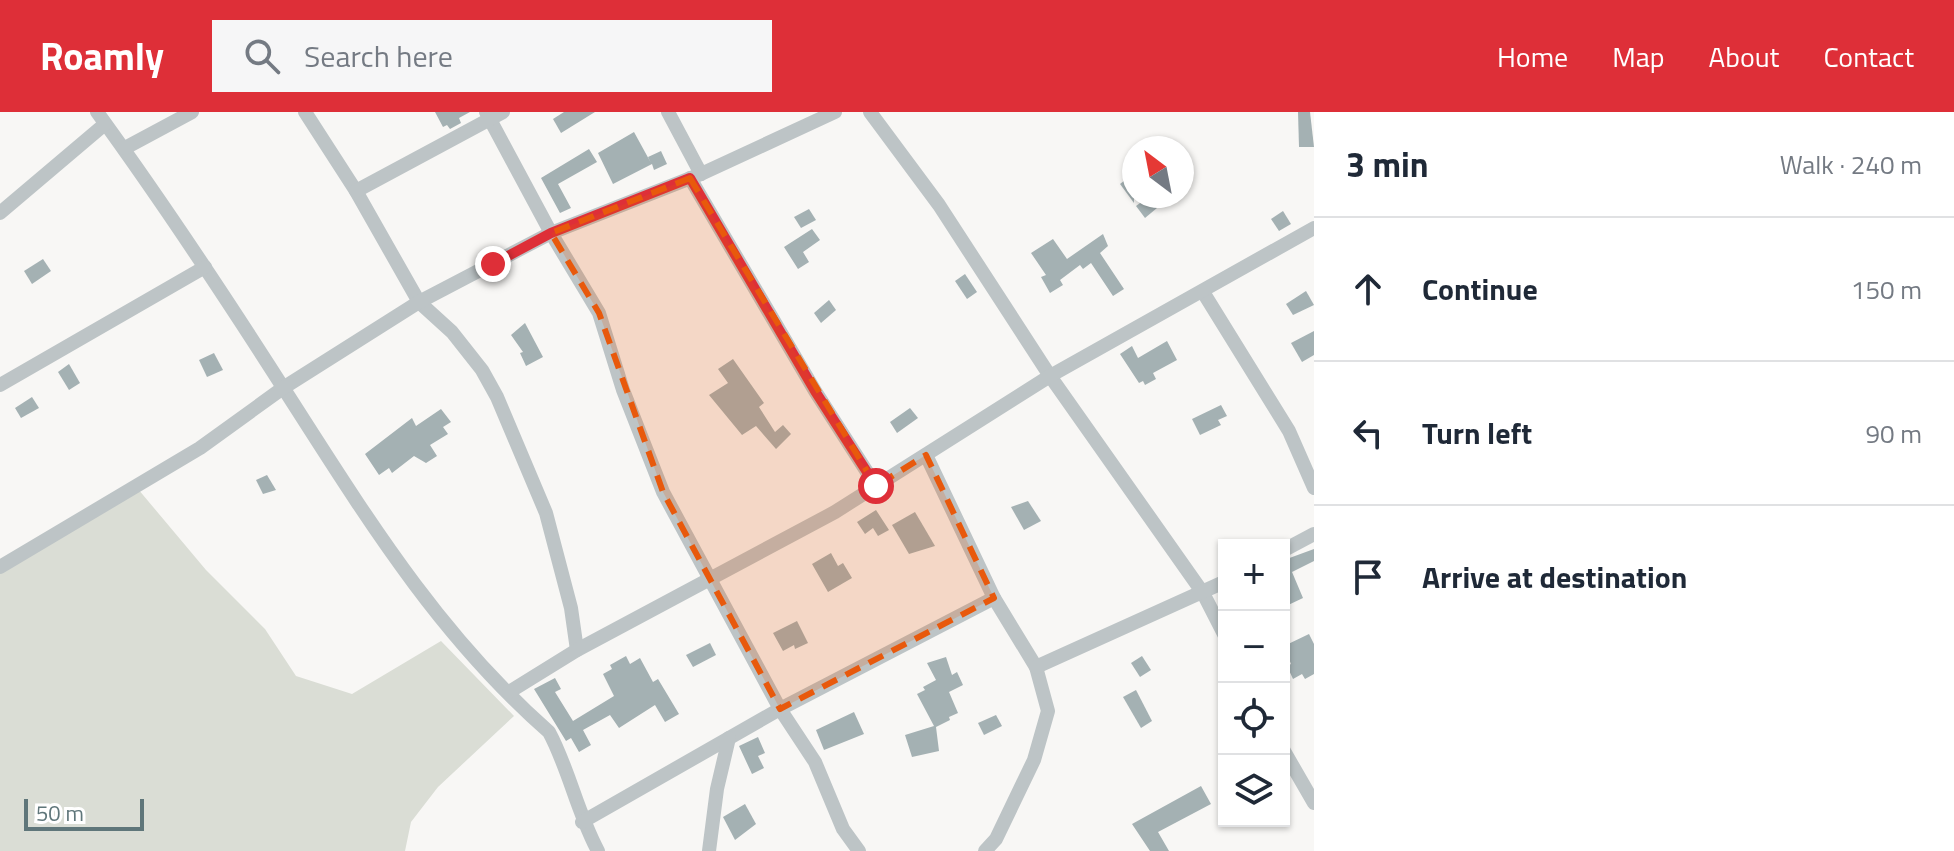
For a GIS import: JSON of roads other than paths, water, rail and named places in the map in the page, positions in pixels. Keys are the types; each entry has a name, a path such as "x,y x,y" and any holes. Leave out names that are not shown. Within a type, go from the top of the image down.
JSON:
{"street":[{"path":"125,148 192,112"},
{"path":"305,112 356,191 419,302 452,332 482,370 497,397 546,513 571,608 577,650"},
{"path":"668,112 696,176 807,378 876,486"},
{"path":"0,567 200,448 283,388 419,302 551,233 696,176 835,112"},
{"path":"870,112 939,205 1050,376 1203,593 1218,622"},
{"path":"356,191 493,114 551,233 599,313 623,390 663,492 780,709 815,762 843,829 859,851"},
{"path":"0,213 101,118 125,148 205,267 383,544 433,611 549,732 557,746 582,822 598,851"},
{"path":"509,692 577,650 835,512 1050,376 1314,228"},
{"path":"0,385 205,267"},
{"path":"1203,292 1289,431 1314,488"},
{"path":"926,455 994,598 1036,667 1048,711 1038,748 996,839 985,851"},
{"path":"1290,547 1314,534"},
{"path":"1036,667 1218,585"},
{"path":"582,822 780,709 994,598"},
{"path":"709,851 717,789 729,738"},
{"path":"1286,755 1314,803"}]}
